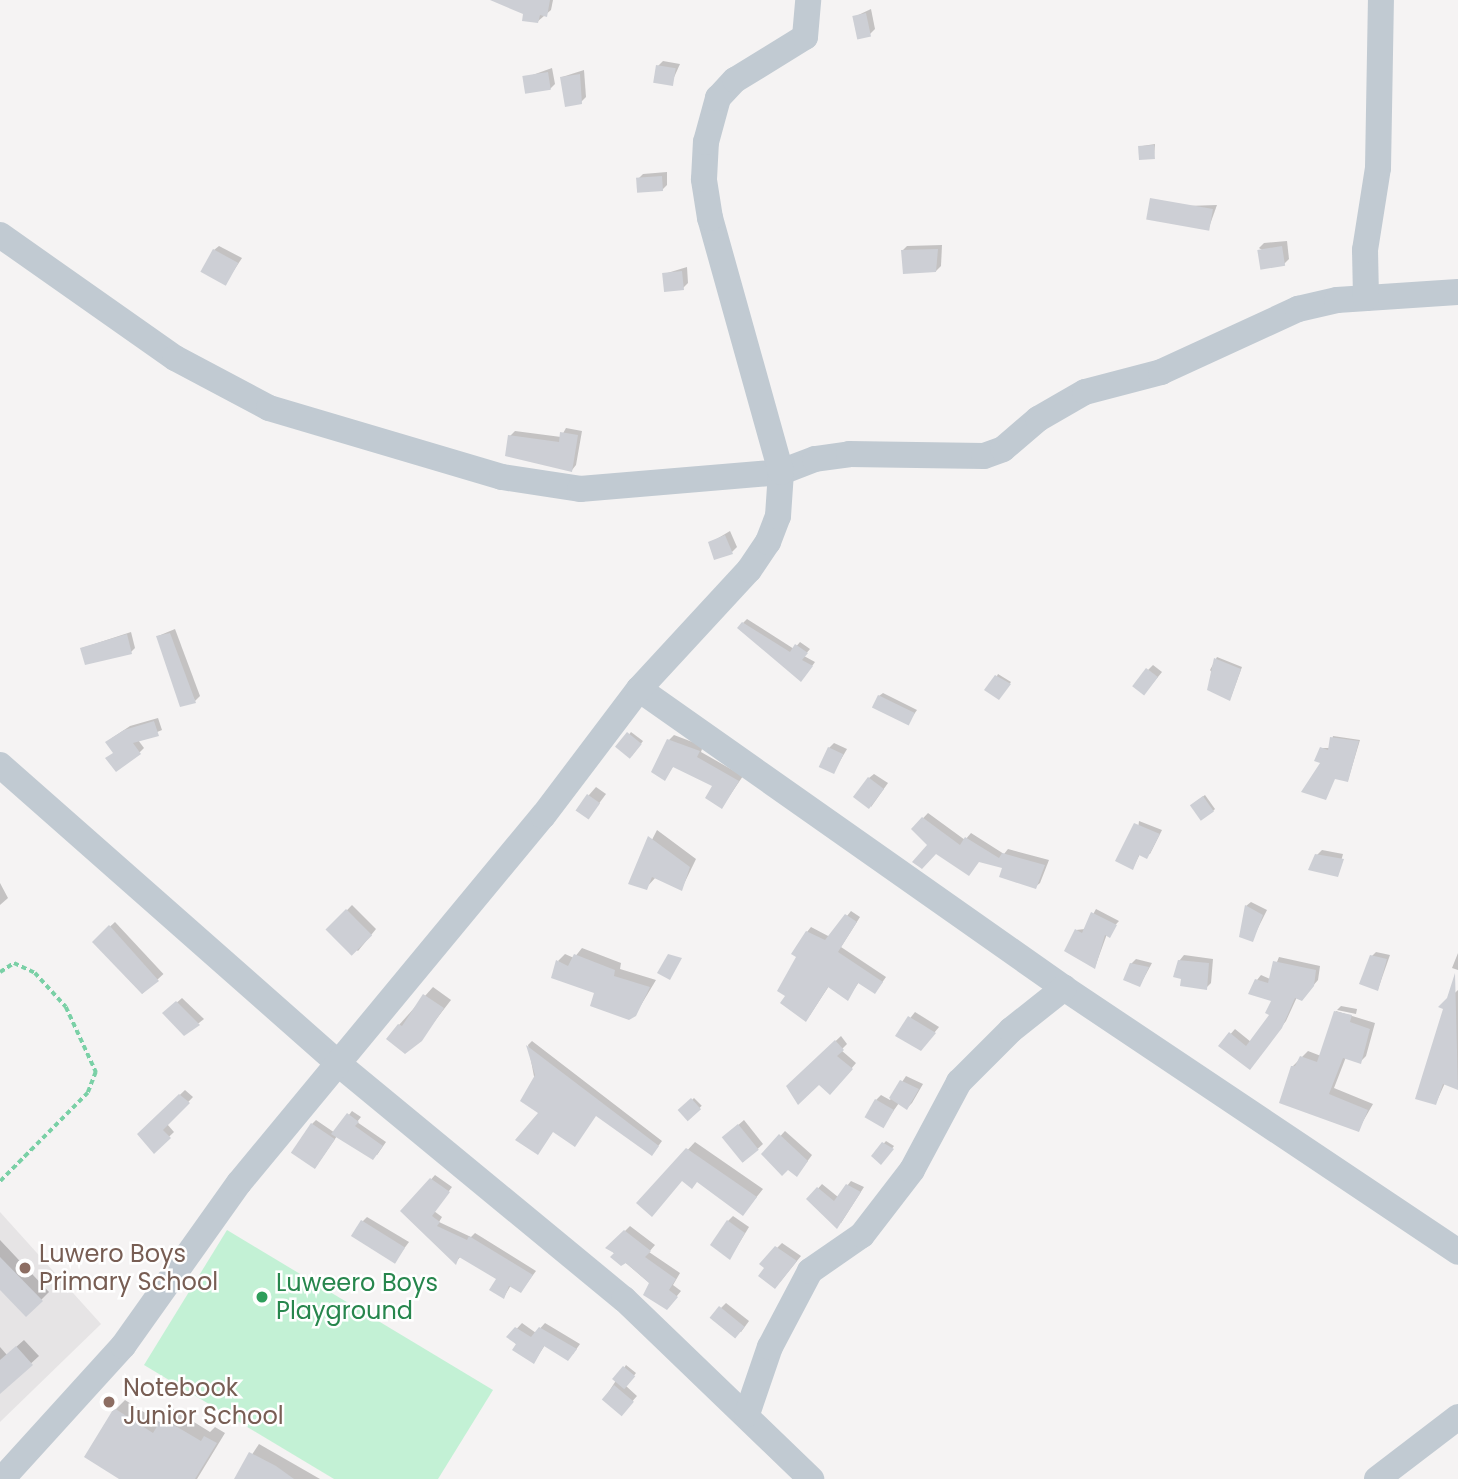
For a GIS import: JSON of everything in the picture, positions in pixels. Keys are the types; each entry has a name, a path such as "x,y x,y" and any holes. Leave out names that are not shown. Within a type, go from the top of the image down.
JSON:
{"street":[{"path":"2,1479 122,1346 239,1183 341,1066 543,817 639,689 749,570 768,542 778,516 781,472 765,403 710,218 704,179 706,142 718,98 735,80 805,37 808,0"},
{"path":"1366,298 1365,250 1378,168 1381,0"},
{"path":"0,235 175,358 269,408 348,434 553,488 613,488 781,472 815,458 849,454 984,456 1003,449 1038,419 1085,392 1161,372 1298,309 1366,298 1458,292"},
{"path":"639,689 1064,988 1458,1252"},
{"path":"0,765 341,1066 624,1299 747,1414 811,1479"},
{"path":"747,1414 770,1348 810,1271 850,1246 870,1224 912,1170 959,1082 1011,1030 1064,988"},
{"path":"1377,1479 1458,1417"}],"path":[{"path":"0,972 14,963 35,973 66,1007 96,1072 89,1093 0,1182"}],"shaded area":[{"name":"Luwero Boys Primary School","path":"0,1212 101,1324 0,1422"}],"green space":[{"name":"Luweero Boys Playground","path":"227,1230 493,1390 438,1479 334,1479 144,1365"}],"building":[{"path":"490,0 550,0 547,17 540,15 538,23 522,21 523,14"},
{"path":"866,13 871,36 857,39 852,16"},
{"path":"656,65 676,68 673,86 653,83"},
{"path":"548,72 551,90 525,94 522,76"},
{"path":"580,74 582,104 565,107 560,77"},
{"path":"1154,145 1155,159 1139,160 1138,146"},
{"path":"662,176 663,191 637,193 636,178"},
{"path":"1150,198 1213,209 1209,231 1146,220"},
{"path":"1282,246 1285,266 1260,270 1257,250"},
{"path":"213,249 238,263 226,286 200,272"},
{"path":"938,249 936,272 903,274 901,250"},
{"path":"682,271 684,290 664,292 662,273"},
{"path":"560,432 578,435 572,472 505,456 508,435 559,442"},
{"path":"725,535 733,554 714,560 708,542"},
{"path":"742,622 790,652 795,644 808,653 802,660 813,666 801,682 737,628"},
{"path":"170,633 196,703 180,707 156,636"},
{"path":"127,634 132,654 85,665 80,648"},
{"path":"1214,658 1241,669 1230,701 1207,690"},
{"path":"1146,668 1158,677 1144,695 1132,686"},
{"path":"995,675 1011,684 999,700 984,690"},
{"path":"878,695 915,713 909,726 872,708"},
{"path":"154,721 159,736 133,743 141,754 116,772 105,758 113,753 105,742 124,730"},
{"path":"627,732 642,744 630,759 615,747"},
{"path":"1330,737 1359,741 1348,782 1335,779 1326,800 1301,792 1320,763 1314,761 1320,747 1328,750"},
{"path":"667,739 700,751 697,757 739,781 722,809 705,798 712,786 673,767 665,781 651,772"},
{"path":"828,747 843,754 834,774 819,767"},
{"path":"868,777 884,789 869,809 853,797"},
{"path":"587,794 600,803 589,820 576,810"},
{"path":"1203,796 1214,812 1201,821 1190,805"},
{"path":"922,817 960,845 965,837 999,858 1002,853 1045,865 1036,889 999,877 1002,868 979,862 969,876 936,854 922,869 912,862 927,845 911,829"},
{"path":"1134,823 1160,834 1147,859 1139,855 1133,870 1115,861"},
{"path":"648,836 690,867 682,891 652,877 647,890 628,884"},
{"path":"1315,854 1344,859 1338,877 1308,870"},
{"path":"1245,905 1263,915 1253,942 1239,937"},
{"path":"346,909 372,935 352,956 325,930"},
{"path":"1091,912 1117,925 1110,938 1105,935 1095,969 1064,951 1075,929 1082,933"},
{"path":"845,914 857,922 838,952 883,982 875,994 858,983 848,1001 828,987 806,1022 780,1003 785,996 777,991 796,957 791,954 806,931 825,940"},
{"path":"109,925 159,981 142,994 92,942"},
{"path":"574,954 615,970 614,976 650,987 636,1016 629,1020 590,1006 594,993 551,978 556,960 568,966"},
{"path":"668,954 682,958 670,980 657,973"},
{"path":"1370,955 1387,959 1378,991 1359,984"},
{"path":"1178,960 1209,963 1207,990 1180,986 1181,979 1173,977"},
{"path":"1273,961 1316,970 1314,986 1302,1001 1295,998 1282,1028 1250,1070 1218,1046 1229,1032 1246,1046 1269,1015 1265,1013 1271,1001 1248,994 1255,979 1268,983"},
{"path":"1130,963 1149,967 1140,987 1123,980"},
{"path":"1455,973 1458,1090 1443,1084 1436,1105 1415,1099 1443,1009 1438,1007 1447,998"},
{"path":"423,994 444,1008 422,1041 405,1054 386,1039 398,1024 402,1026"},
{"path":"176,1001 200,1025 184,1036 162,1013"},
{"path":"1334,1011 1352,1015 1350,1022 1370,1029 1361,1064 1343,1058 1329,1094 1368,1110 1359,1132 1279,1103 1291,1066 1295,1066 1300,1056 1317,1062"},
{"path":"908,1016 936,1033 921,1051 895,1036"},
{"path":"835,1040 844,1050 837,1056 853,1069 830,1095 819,1085 798,1105 786,1086"},
{"path":"526,1045 659,1146 652,1156 596,1116 575,1147 553,1132 538,1155 515,1140 538,1113 520,1101 535,1075"},
{"path":"900,1080 919,1089 907,1110 889,1098"},
{"path":"179,1094 190,1103 163,1130 171,1138 154,1154 137,1134"},
{"path":"691,1098 701,1109 688,1121 678,1110"},
{"path":"875,1099 894,1110 884,1128 864,1117"},
{"path":"347,1113 359,1122 355,1126 383,1146 373,1160 331,1134"},
{"path":"311,1123 335,1139 315,1169 291,1153"},
{"path":"738,1124 759,1150 742,1163 722,1137"},
{"path":"779,1134 808,1161 797,1177 788,1170 782,1176 761,1154"},
{"path":"882,1142 894,1149 881,1165 871,1156"},
{"path":"686,1148 757,1197 743,1216 697,1182 692,1189 682,1181 652,1217 636,1203"},
{"path":"430,1178 450,1192 432,1216 440,1222 437,1226 467,1240 469,1236 533,1275 521,1293 509,1286 504,1299 489,1290 496,1279 459,1257 456,1265 400,1211"},
{"path":"846,1184 861,1192 837,1229 806,1199 817,1187 834,1201"},
{"path":"361,1220 405,1248 395,1264 351,1236"},
{"path":"727,1220 745,1233 730,1260 710,1245"},
{"path":"624,1230 651,1251 645,1257 676,1279 669,1290 678,1297 667,1310 643,1295 649,1283 626,1263 621,1266 610,1257 614,1253 605,1248"},
{"path":"775,1246 797,1261 775,1289 758,1276 764,1268 759,1264"},
{"path":"0,1257 43,1301 26,1317 0,1290"},
{"path":"719,1306 745,1327 735,1338 710,1318"},
{"path":"515,1327 531,1337 539,1327 577,1349 568,1361 544,1346 534,1364 512,1350 516,1344 506,1337"},
{"path":"16,1346 33,1365 0,1394 0,1360"},
{"path":"623,1366 635,1376 624,1389 612,1379"},
{"path":"614,1385 634,1402 622,1416 602,1400"},
{"path":"114,1408 153,1433 162,1418 201,1441 204,1436 217,1443 195,1479 119,1479 84,1457"},
{"path":"249,1452 276,1466 294,1479 234,1479"}],"place":[{"name":"Luwero Boys Primary School","path":"25,1268"},
{"name":"Luweero Boys Playground","path":"262,1297"},
{"name":"Notebook Junior School","path":"109,1402"}]}
